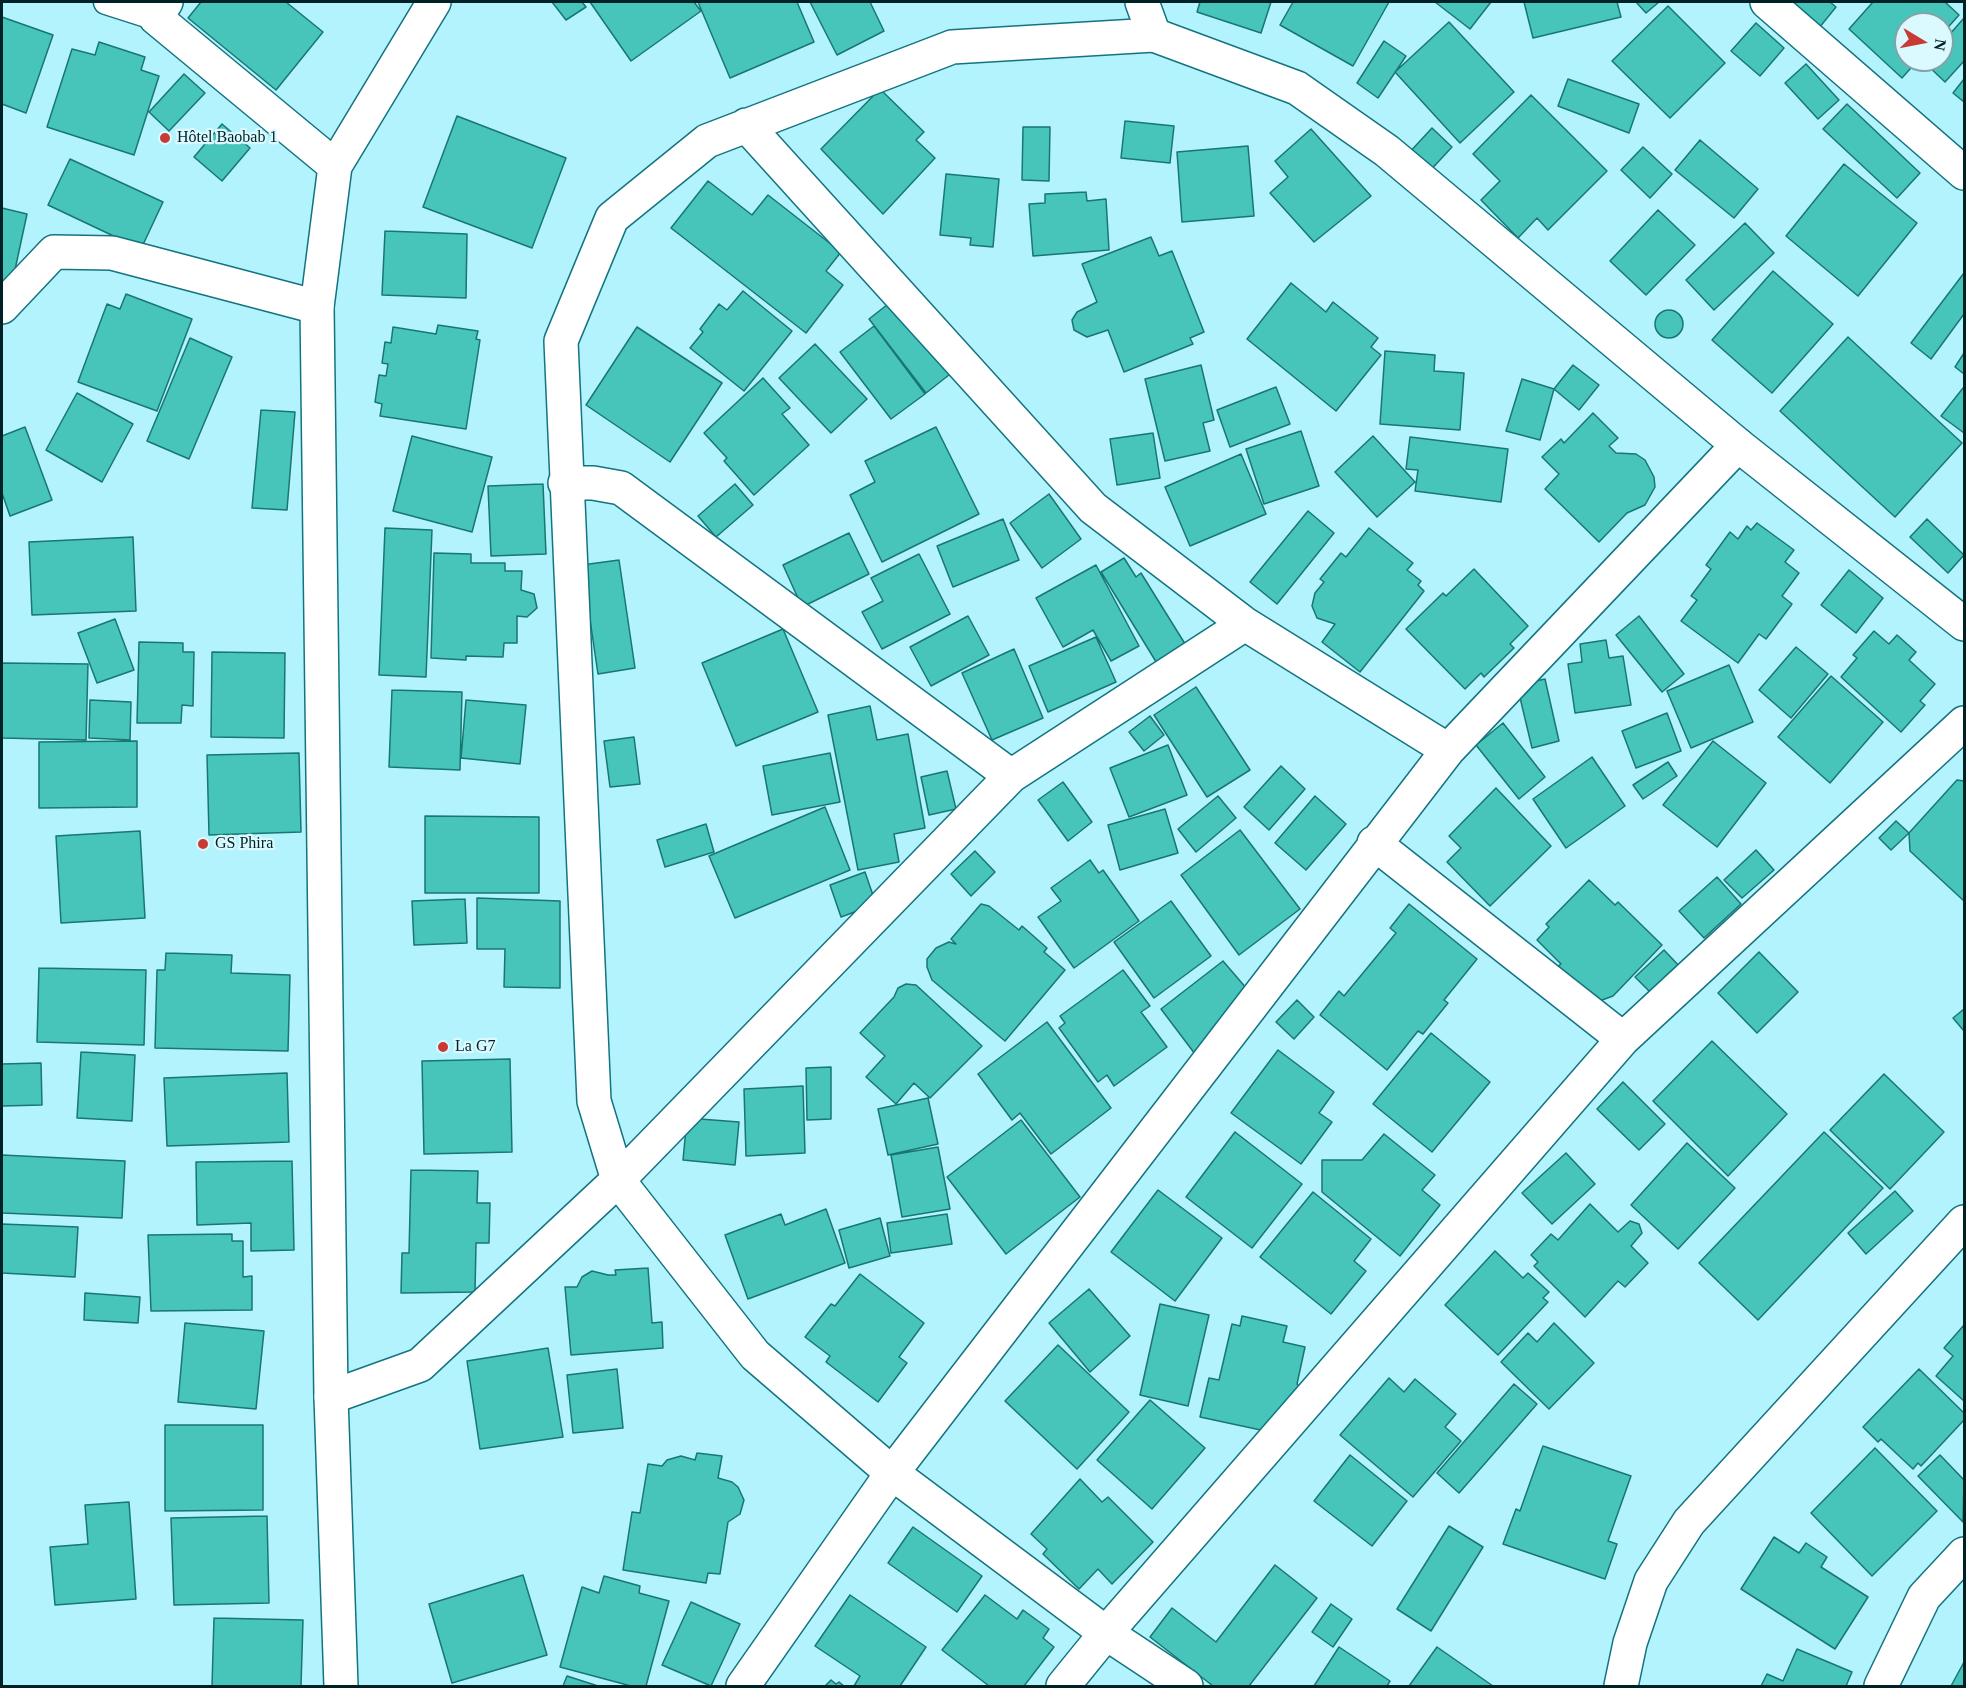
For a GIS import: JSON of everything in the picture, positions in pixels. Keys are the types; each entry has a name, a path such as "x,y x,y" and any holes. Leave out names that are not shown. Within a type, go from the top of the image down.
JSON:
{"street":[{"path":"341,1686 331,1397 317,307 335,166 434,2"},
{"path":"1142,2 1154,35"},
{"path":"1767,2 1965,173"},
{"path":"161,10 335,166"},
{"path":"1186,1686 1106,1633 892,1473 755,1355 618,1180 594,1101 565,483 561,341 612,218 707,141 952,47 1154,35 1297,88 1387,151 1738,445 1965,624"},
{"path":"746,125 1092,508 1245,624 1448,750"},
{"path":"2,307 54,252 112,252 317,307"},
{"path":"743,1686 892,1473 1374,843 1448,750 1738,445"},
{"path":"565,483 593,483 621,488 1011,776"},
{"path":"331,1397 420,1365 618,1180 1011,776 1245,624"},
{"path":"1063,1686 1106,1633 1623,1039 1965,723"},
{"path":"1374,843 1623,1039"},
{"path":"1621,1686 1630,1643 1651,1581 1689,1522 1960,1234"},
{"path":"1881,1686 1924,1597 1965,1554"}],"lane":[{"path":"106,2 161,10"}],"building":[{"path":"201,2 286,2 323,32 276,90 188,18"},
{"path":"552,2 582,2 586,7 566,20"},
{"path":"590,2 694,2 701,11 631,61"},
{"path":"698,2 797,2 814,42 730,78"},
{"path":"810,2 870,2 884,31 837,55"},
{"path":"1200,2 1271,2 1261,33 1197,12"},
{"path":"1293,2 1389,2 1353,66 1280,25"},
{"path":"1435,2 1491,2 1470,29"},
{"path":"1524,2 1617,2 1621,17 1533,38"},
{"path":"1636,2 1659,2 1646,13"},
{"path":"1791,2 1830,2 1836,7 1819,28"},
{"path":"1873,2 1945,2 1959,15 1954,21 1954,12 1894,12 1894,71 1849,29"},
{"path":"1668,6 1725,63 1670,118 1612,61"},
{"path":"2,17 53,35 26,113 2,104"},
{"path":"1964,18 1964,61 1945,82 1934,72 1954,72 1954,29"},
{"path":"1449,22 1514,92 1460,143 1395,72"},
{"path":"1756,23 1784,48 1760,76 1731,51"},
{"path":"1384,41 1406,56 1378,98 1357,83"},
{"path":"99,42 145,57 141,70 159,76 134,155 47,127 72,49 95,55"},
{"path":"1806,64 1839,100 1818,119 1785,83"},
{"path":"1896,72 1907,72 1902,78"},
{"path":"184,74 205,93 169,131 149,112"},
{"path":"1568,79 1639,104 1629,133 1558,106"},
{"path":"1964,79 1964,102 1953,93"},
{"path":"880,89 924,132 916,140 935,158 883,214 821,149"},
{"path":"1531,95 1607,171 1548,230 1537,218 1518,238 1481,200 1500,181 1473,154"},
{"path":"1847,104 1920,173 1897,198 1823,129"},
{"path":"457,116 566,158 532,248 423,207"},
{"path":"1125,121 1174,126 1170,163 1121,158"},
{"path":"222,124 250,148 222,181 194,157"},
{"path":"1023,127 1050,127 1049,181 1022,180"},
{"path":"1432,128 1452,147 1427,174 1407,155"},
{"path":"1311,129 1371,196 1314,242 1270,193 1288,177 1275,161"},
{"path":"1700,140 1758,189 1734,218 1675,170"},
{"path":"1248,146 1254,216 1182,222 1177,152"},
{"path":"1643,147 1672,174 1650,198 1621,170"},
{"path":"70,159 163,202 141,249 48,205"},
{"path":"1844,164 1917,223 1858,296 1786,236"},
{"path":"946,174 999,179 993,247 970,245 971,238 940,235"},
{"path":"708,181 752,215 768,195 841,252 826,271 843,285 806,333 671,228"},
{"path":"1086,192 1087,201 1106,199 1109,250 1033,256 1029,204 1045,203 1045,194"},
{"path":"2,208 27,214 10,293 2,291"},
{"path":"1658,210 1695,245 1646,295 1610,261"},
{"path":"1745,223 1774,253 1714,310 1686,280"},
{"path":"385,231 467,234 466,298 382,295"},
{"path":"1151,237 1159,256 1172,251 1204,332 1190,338 1193,344 1124,372 1108,330 1087,337 1074,330 1072,320 1077,312 1097,302 1082,264"},
{"path":"1773,271 1833,324 1772,393 1712,340"},
{"path":"1964,273 1964,314 1931,359 1911,343"},
{"path":"1291,283 1326,312 1333,302 1378,338 1371,347 1381,355 1336,411 1247,339"},
{"path":"743,291 792,331 744,391 690,348 703,332 700,329 719,304 727,310"},
{"path":"126,294 192,319 157,411 78,382 107,304 120,309"},
{"path":"897,297 954,371 926,393 869,319"},
{"path":"1669,310 1679,314 1683,324 1679,334 1669,338 1659,334 1655,324 1659,314"},
{"path":"438,325 478,331 476,339 480,340 466,429 380,416 382,404 375,402 379,375 386,376 388,364 382,363 385,342 391,343 393,327 436,334"},
{"path":"874,326 925,394 891,419 840,352"},
{"path":"637,327 722,383 670,462 586,405"},
{"path":"1848,337 1962,443 1895,517 1780,411"},
{"path":"190,338 232,357 189,459 147,441"},
{"path":"815,344 867,399 831,433 779,378"},
{"path":"1385,351 1435,355 1434,371 1464,373 1460,430 1380,424"},
{"path":"1964,353 1964,374 1955,367"},
{"path":"1201,365 1214,420 1203,423 1210,451 1165,461 1145,379"},
{"path":"1573,365 1599,385 1579,410 1554,389"},
{"path":"763,378 790,408 782,414 809,445 754,495 724,461 727,458 704,433"},
{"path":"1522,379 1554,389 1540,440 1506,431"},
{"path":"1276,387 1290,424 1230,447 1217,410"},
{"path":"1964,389 1964,433 1941,416"},
{"path":"77,393 133,424 102,482 46,450"},
{"path":"261,410 295,412 287,510 252,508"},
{"path":"1593,413 1618,438 1609,446 1616,453 1636,454 1645,460 1654,477 1655,487 1645,505 1627,513 1599,542 1545,489 1559,474 1542,457 1561,439 1564,443"},
{"path":"25,427 52,500 10,516 2,493 2,436"},
{"path":"936,427 979,514 882,562 850,495 875,482 865,461"},
{"path":"1301,431 1319,486 1264,504 1246,449"},
{"path":"1153,433 1160,478 1117,485 1110,439"},
{"path":"412,436 492,457 472,532 393,511"},
{"path":"1373,436 1415,482 1377,517 1335,472"},
{"path":"1410,437 1508,449 1501,502 1415,491 1418,470 1406,469"},
{"path":"1241,454 1266,514 1190,546 1165,487"},
{"path":"543,484 546,554 491,556 488,486"},
{"path":"735,484 753,505 716,537 698,516"},
{"path":"1049,494 1081,539 1042,568 1010,523"},
{"path":"1308,511 1334,533 1277,604 1250,582"},
{"path":"1003,519 1019,560 953,587 937,546"},
{"path":"1927,519 1964,555 1948,573 1910,537"},
{"path":"1757,523 1794,550 1785,562 1799,573 1782,596 1792,604 1766,639 1759,634 1738,663 1681,621 1697,600 1691,596 1711,569 1706,565 1730,532 1738,539 1747,526 1751,530"},
{"path":"385,528 432,530 426,677 379,675"},
{"path":"1369,528 1413,563 1407,570 1421,581 1418,585 1424,591 1360,672 1322,642 1335,624 1317,618 1312,606 1315,593 1324,582 1320,579 1341,553 1346,557"},
{"path":"849,533 869,574 802,607 783,565"},
{"path":"133,537 136,611 32,615 29,542"},
{"path":"434,553 471,554 471,563 505,563 505,571 522,571 521,590 534,594 537,608 527,617 517,616 517,643 504,643 503,657 466,656 466,660 431,658"},
{"path":"919,554 950,614 882,649 862,612 883,601 871,578"},
{"path":"1124,558 1136,577 1141,573 1187,647 1158,665 1101,572"},
{"path":"619,560 635,668 598,674 582,565"},
{"path":"1096,565 1139,646 1111,661 1093,630 1063,647 1036,598"},
{"path":"1474,569 1528,626 1510,644 1514,648 1484,677 1481,673 1465,689 1406,629 1443,593 1446,596"},
{"path":"1849,570 1883,598 1856,633 1821,605"},
{"path":"968,616 989,655 931,686 910,647"},
{"path":"1639,616 1684,674 1662,692 1616,635"},
{"path":"115,619 134,670 97,683 78,633"},
{"path":"783,629 818,712 736,746 702,663"},
{"path":"1874,631 1889,644 1897,635 1916,652 1909,660 1935,684 1920,701 1925,705 1901,732 1841,677 1857,658 1853,655"},
{"path":"1096,637 1116,682 1048,712 1029,666"},
{"path":"1606,640 1609,658 1623,656 1631,705 1575,713 1568,664 1582,662 1580,644"},
{"path":"139,642 183,643 183,652 194,652 193,706 182,705 181,723 137,723"},
{"path":"1796,647 1828,674 1791,718 1759,690"},
{"path":"1014,649 1043,718 992,740 962,673"},
{"path":"212,652 285,653 284,738 211,737"},
{"path":"2,663 88,664 86,740 2,738"},
{"path":"1729,665 1753,722 1691,748 1667,691"},
{"path":"1831,676 1883,722 1830,783 1778,737"},
{"path":"1545,679 1559,741 1532,748 1517,685"},
{"path":"1196,687 1250,770 1207,797 1154,715"},
{"path":"392,690 462,692 460,770 389,767"},
{"path":"90,700 131,702 130,740 89,738"},
{"path":"466,700 526,705 520,764 461,758"},
{"path":"870,706 877,740 908,734 925,828 894,834 899,862 858,870 828,715"},
{"path":"1667,713 1681,751 1636,768 1622,731"},
{"path":"1150,716 1164,735 1144,751 1129,732"},
{"path":"1503,723 1545,777 1519,799 1476,745"},
{"path":"634,737 640,784 610,787 604,741"},
{"path":"137,741 137,807 39,808 39,742"},
{"path":"1713,741 1766,783 1717,847 1663,805"},
{"path":"1168,745 1187,795 1129,817 1110,768"},
{"path":"299,753 301,832 209,835 207,755"},
{"path":"830,753 840,802 772,815 763,766"},
{"path":"1592,757 1625,806 1566,848 1533,799"},
{"path":"1668,762 1677,776 1643,799 1633,785"},
{"path":"1281,766 1305,789 1269,830 1244,807"},
{"path":"947,771 956,809 929,815 921,777"},
{"path":"1957,780 1964,781 1964,901 1910,851 1909,833"},
{"path":"1063,782 1092,822 1068,841 1038,800"},
{"path":"1496,788 1551,846 1490,906 1447,862 1461,848 1449,836"},
{"path":"1218,796 1236,818 1196,852 1178,829"},
{"path":"1315,796 1346,824 1306,870 1275,843"},
{"path":"825,807 850,870 735,918 709,856"},
{"path":"1165,809 1178,853 1120,870 1108,825"},
{"path":"425,816 539,817 539,893 425,893"},
{"path":"1896,821 1909,833 1891,850 1879,838"},
{"path":"706,824 714,852 665,867 657,840"},
{"path":"1240,830 1300,909 1239,955 1181,875"},
{"path":"140,831 145,918 61,923 56,836"},
{"path":"1756,850 1774,870 1742,898 1724,880"},
{"path":"975,851 995,872 971,896 951,874"},
{"path":"1090,860 1099,873 1103,870 1139,921 1074,968 1038,917 1061,901 1051,888"},
{"path":"865,872 876,904 841,917 830,885"},
{"path":"1717,877 1741,904 1704,938 1679,911"},
{"path":"1589,880 1615,905 1618,902 1662,945 1613,996 1594,1003 1557,967 1561,964 1537,940 1549,927 1546,924"},
{"path":"477,898 560,901 560,988 504,987 505,949 477,949"},
{"path":"465,899 467,943 414,945 412,901"},
{"path":"1171,901 1211,956 1154,998 1114,942"},
{"path":"981,904 989,906 1019,930 1022,926 1047,948 1044,952 1065,970 1005,1041 932,980 927,967 927,959 936,948 949,942 956,944 951,939"},
{"path":"1409,904 1477,959 1444,1000 1448,1003 1423,1034 1418,1031 1387,1070 1320,1015 1339,991 1344,996 1396,933 1390,928"},
{"path":"1664,950 1681,968 1653,995 1635,977"},
{"path":"1759,952 1798,992 1757,1033 1718,993"},
{"path":"166,953 232,955 231,973 290,975 288,1051 155,1048 157,970 165,970"},
{"path":"1223,961 1247,989 1195,1054 1161,1009"},
{"path":"39,968 146,970 144,1045 37,1042"},
{"path":"1123,970 1150,1006 1141,1012 1167,1047 1114,1086 1107,1075 1098,1082 1059,1028 1065,1023 1060,1016"},
{"path":"906,984 916,985 982,1046 930,1098 914,1083 896,1104 866,1077 885,1056 860,1033 894,997 898,988"},
{"path":"1297,1000 1314,1017 1294,1039 1276,1022"},
{"path":"1964,1009 1964,1031 1953,1018"},
{"path":"1047,1022 1111,1108 1051,1154 1020,1113 1012,1120 978,1074"},
{"path":"1431,1033 1490,1082 1432,1152 1373,1104"},
{"path":"1712,1041 1787,1114 1728,1176 1653,1101"},
{"path":"1278,1050 1334,1092 1319,1113 1332,1122 1301,1164 1231,1113"},
{"path":"81,1052 135,1055 132,1121 77,1118"},
{"path":"510,1059 512,1152 424,1154 422,1061"},
{"path":"41,1063 42,1105 2,1106 2,1064"},
{"path":"831,1067 831,1119 807,1120 806,1068"},
{"path":"287,1073 289,1142 167,1146 164,1078"},
{"path":"1884,1074 1944,1132 1890,1189 1830,1130"},
{"path":"1623,1082 1665,1124 1639,1150 1597,1109"},
{"path":"803,1086 805,1153 746,1156 744,1089"},
{"path":"928,1098 938,1144 888,1155 878,1109"},
{"path":"687,1118 739,1122 735,1165 683,1160"},
{"path":"1021,1120 1080,1197 1006,1254 947,1177"},
{"path":"1235,1132 1302,1184 1252,1248 1186,1197"},
{"path":"1824,1132 1883,1188 1758,1320 1699,1263"},
{"path":"1384,1134 1435,1175 1422,1190 1440,1205 1400,1256 1322,1192 1322,1160 1362,1160"},
{"path":"1687,1143 1735,1188 1678,1249 1631,1205"},
{"path":"938,1147 950,1209 902,1217 891,1155"},
{"path":"1566,1153 1595,1184 1552,1224 1522,1193"},
{"path":"2,1155 125,1161 122,1218 2,1213"},
{"path":"292,1161 294,1250 251,1251 251,1223 197,1225 196,1162"},
{"path":"411,1170 478,1171 477,1203 490,1203 489,1243 476,1243 475,1292 401,1293 402,1253 409,1253"},
{"path":"1158,1190 1222,1238 1175,1301 1111,1252"},
{"path":"1895,1191 1913,1211 1866,1254 1848,1233"},
{"path":"1313,1192 1371,1239 1354,1261 1366,1271 1331,1314 1260,1257"},
{"path":"1590,1204 1618,1232 1630,1221 1639,1224 1642,1233 1631,1246 1648,1263 1625,1287 1618,1281 1585,1317 1534,1266 1538,1262 1531,1255 1551,1234 1558,1240"},
{"path":"826,1209 845,1263 748,1299 725,1235 781,1214 785,1225"},
{"path":"947,1214 952,1244 891,1253 887,1223"},
{"path":"880,1218 890,1256 849,1268 839,1230"},
{"path":"2,1224 78,1227 75,1277 2,1273"},
{"path":"232,1234 232,1241 243,1241 243,1277 252,1276 252,1310 151,1311 148,1235"},
{"path":"1495,1251 1523,1278 1528,1273 1549,1292 1543,1298 1548,1302 1498,1355 1445,1305"},
{"path":"648,1268 652,1323 662,1322 663,1348 571,1355 565,1287 577,1287 582,1277 592,1271 616,1275 615,1270"},
{"path":"860,1274 924,1323 899,1357 907,1363 878,1402 826,1362 830,1356 805,1337 831,1304 835,1306"},
{"path":"1089,1289 1130,1336 1090,1372 1049,1323"},
{"path":"85,1293 140,1297 138,1323 84,1320"},
{"path":"1160,1304 1209,1315 1188,1406 1140,1395"},
{"path":"1242,1316 1287,1326 1283,1342 1305,1347 1297,1384 1303,1390 1270,1432 1200,1417 1209,1378 1219,1380 1232,1324 1240,1326"},
{"path":"185,1323 264,1331 256,1409 178,1402"},
{"path":"1554,1323 1594,1363 1549,1409 1501,1362 1528,1333 1537,1342"},
{"path":"1964,1325 1964,1401 1936,1376 1953,1356 1944,1348"},
{"path":"1058,1345 1129,1412 1077,1469 1005,1401"},
{"path":"548,1348 563,1437 480,1449 467,1361"},
{"path":"617,1369 623,1428 573,1433 567,1375"},
{"path":"1919,1369 1964,1413 1964,1420 1921,1466 1918,1463 1913,1469 1881,1439 1878,1442 1863,1427"},
{"path":"1389,1378 1404,1392 1415,1379 1456,1414 1445,1427 1461,1441 1413,1497 1340,1435"},
{"path":"1514,1384 1537,1404 1459,1493 1437,1473"},
{"path":"1150,1400 1205,1448 1152,1509 1097,1460"},
{"path":"165,1425 263,1425 263,1510 165,1511"},
{"path":"1543,1446 1631,1476 1608,1541 1617,1544 1605,1579 1503,1544 1516,1509 1520,1511"},
{"path":"1875,1448 1937,1511 1872,1576 1811,1513"},
{"path":"697,1453 722,1456 718,1478 732,1482 738,1487 744,1500 740,1514 728,1522 720,1574 708,1573 706,1583 623,1570 632,1512 640,1513 648,1464 662,1466 667,1460 681,1456 695,1460"},
{"path":"1350,1455 1407,1501 1372,1546 1314,1501"},
{"path":"1940,1455 1964,1480 1963,1522 1918,1476"},
{"path":"1080,1479 1102,1502 1108,1497 1153,1542 1112,1584 1098,1569 1079,1589 1043,1554 1047,1549 1031,1534"},
{"path":"129,1502 136,1599 55,1605 50,1547 88,1544 85,1505"},
{"path":"267,1516 269,1603 174,1605 171,1518"},
{"path":"1449,1526 1483,1547 1431,1631 1397,1609"},
{"path":"913,1527 982,1576 957,1612 888,1563"},
{"path":"1774,1537 1799,1553 1806,1543 1827,1557 1821,1567 1868,1597 1835,1649 1741,1589"},
{"path":"1275,1565 1317,1598 1249,1686 1213,1686 1150,1637 1172,1608 1216,1642"},
{"path":"523,1575 547,1655 452,1683 429,1604"},
{"path":"604,1576 640,1586 639,1593 669,1601 646,1686 631,1686 560,1667 582,1587 599,1593"},
{"path":"850,1595 926,1647 900,1686 854,1686 860,1676 815,1646"},
{"path":"985,1595 1017,1619 1023,1610 1049,1629 1043,1638 1054,1647 1024,1686 989,1686 942,1650"},
{"path":"691,1602 740,1624 711,1686 662,1665"},
{"path":"1331,1604 1352,1619 1333,1647 1312,1632"},
{"path":"214,1618 303,1620 301,1686 212,1686"},
{"path":"1339,1647 1390,1681 1387,1686 1314,1686"},
{"path":"1437,1647 1493,1686 1409,1686"},
{"path":"1797,1649 1852,1672 1846,1686 1761,1686 1767,1674 1783,1681"},
{"path":"1964,1662 1964,1686 1951,1686"},
{"path":"567,1676 598,1686 563,1686"},
{"path":"831,1680 836,1684 839,1682 844,1686 825,1686"}],"place":[{"name":"Hôtel Baobab 1","path":"165,138"},
{"name":"GS Phira","path":"203,844"},
{"name":"La G7","path":"443,1047"}]}
